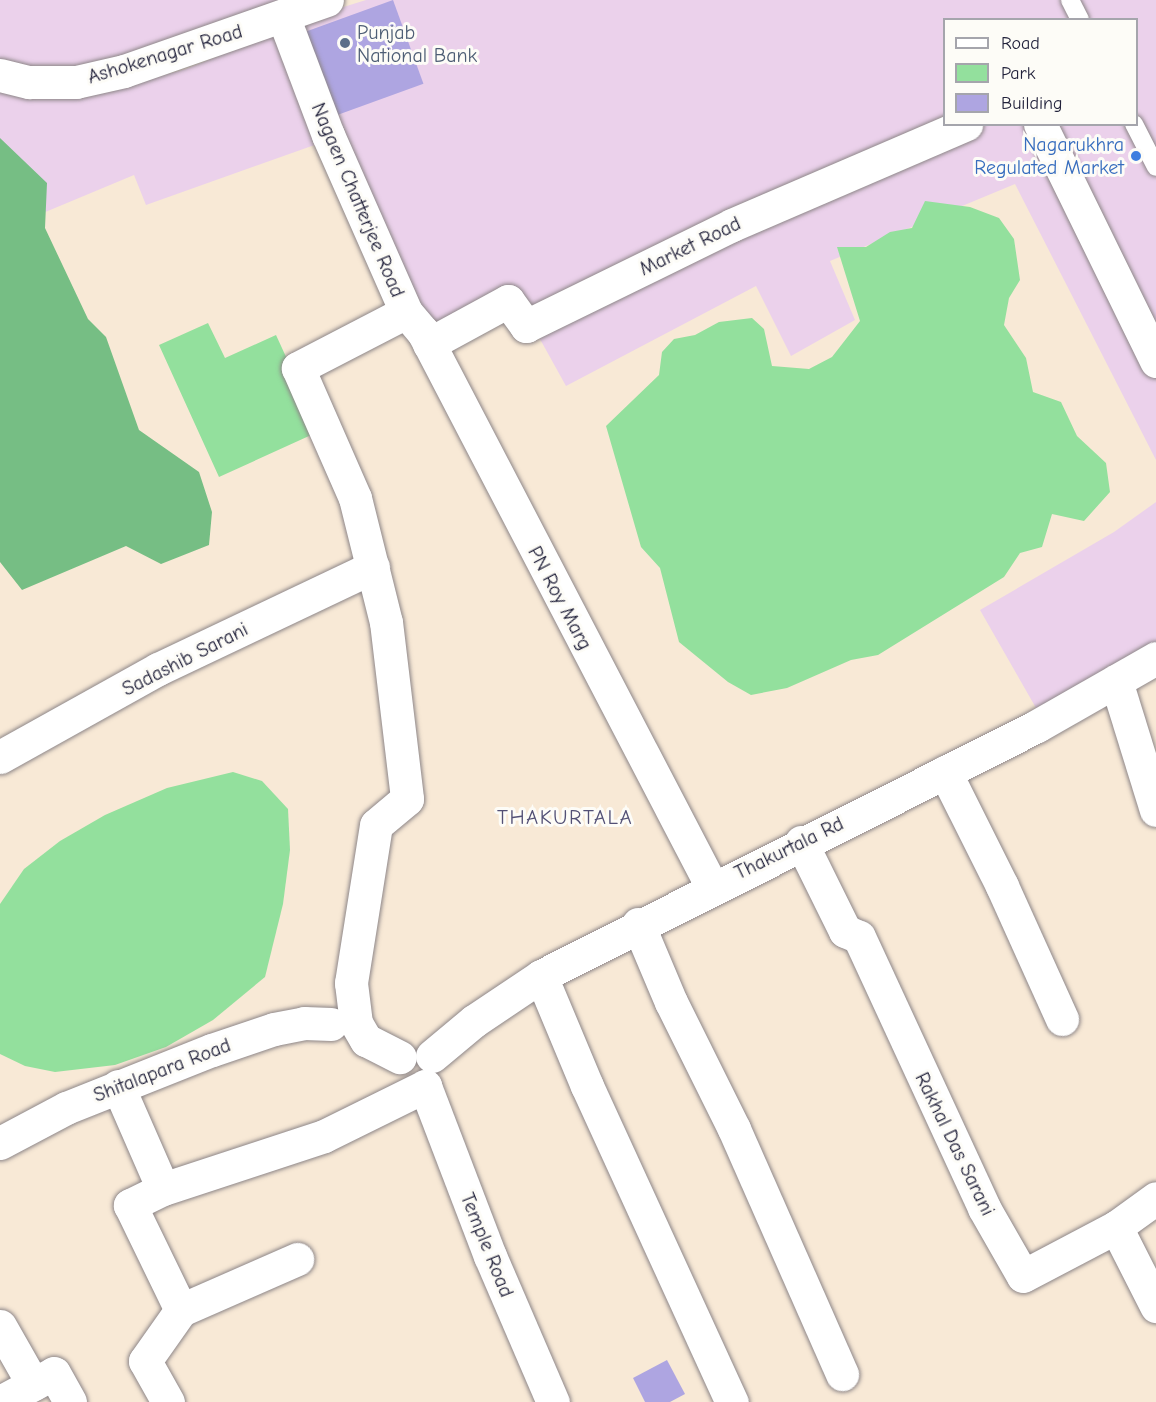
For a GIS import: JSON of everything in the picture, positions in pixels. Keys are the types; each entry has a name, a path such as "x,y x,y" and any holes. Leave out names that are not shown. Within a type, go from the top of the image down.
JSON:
{"street":[{"name":"Ashokenagar Road","path":"0,75 29,82 76,82 124,71 303,6"},
{"name":"Nagaen Chatterjee Road","path":"303,6 328,135 406,312 298,368 355,498 373,567 386,622 407,799 376,825 351,983 342,1015 366,1040 429,1071"},
{"name":"Market Road","path":"429,344 508,302 526,326 732,225 961,126"},
{"path":"1041,126 1156,361"},
{"name":"PN Roy Marg","path":"406,312 429,344 711,887"},
{"name":"Sadashib Sarani","path":"0,757 158,669 373,567"},
{"name":"Thakurtala Rd","path":"182,1310 130,1204 163,1188 324,1136 429,1071 474,1021 541,976 711,887 945,771 1156,658"},
{"path":"1116,681 1156,810"},
{"path":"945,771 1002,886 1062,1019"},
{"name":"Rakhal Das Sarani","path":"801,842 845,931 860,937 984,1208 1023,1276 1116,1227"},
{"path":"639,924 671,1002 734,1129 842,1374"},
{"path":"541,976 587,1086 732,1402"},
{"name":"Shitalapara Road","path":"0,1143 118,1086 274,1029 342,1015"},
{"name":"Temple Road","path":"429,1071 490,1256 553,1402"},
{"path":"118,1086 163,1188"},
{"path":"1156,1198 1116,1227 1156,1306"},
{"path":"168,1402 145,1361 182,1310 297,1259"},
{"path":"0,1326 33,1384"},
{"path":"0,1402 54,1373 70,1402"}],"lane":[{"path":"1070,0 1079,18"},
{"path":"1135,126 1156,167"}],"shaded area":[{"path":"0,0 293,0 121,58 68,69 0,67"},
{"path":"366,0 1156,0 1156,460 1015,184 830,261 855,320 791,356 756,286 566,386 510,285 426,328 292,23"},
{"path":"279,32 323,142 146,205 134,175 31,218 0,177 0,92 43,98 125,86 186,69"},
{"path":"1156,502 1156,648 1040,715 980,610 1114,532"}],"green space":[{"path":"0,138 47,183 45,228 88,319 106,337 139,430 199,472 212,512 209,545 161,564 126,546 22,590 0,562"},
{"path":"925,201 970,207 999,218 1014,239 1020,280 1009,298 1004,325 1026,358 1033,392 1061,402 1077,436 1106,463 1110,492 1084,521 1052,514 1042,547 1020,553 1004,577 878,655 851,660 787,688 751,695 728,682 679,642 660,568 641,547 606,426 659,375 662,352 674,339 695,335 719,322 752,318 764,329 772,366 809,369 832,357 860,321 837,247 866,247 890,232 912,228"},
{"path":"208,323 225,358 276,335 320,431 219,477 159,345"},
{"path":"233,772 262,781 288,809 290,850 283,904 265,977 213,1020 166,1047 115,1065 55,1072 25,1066 0,1054 0,904 24,869 60,841 105,815 167,788"}],"building":[{"path":"393,0 423,84 330,117 300,34"},
{"path":"667,1360 685,1394 670,1402 645,1402 633,1378"}],"place":[{"name":"Punjab National Bank","path":"345,43"},
{"name":"Nagarukhra Regulated Market","path":"1136,156"}],"district":[{"name":"THAKURTALA","path":"565,817"}]}
